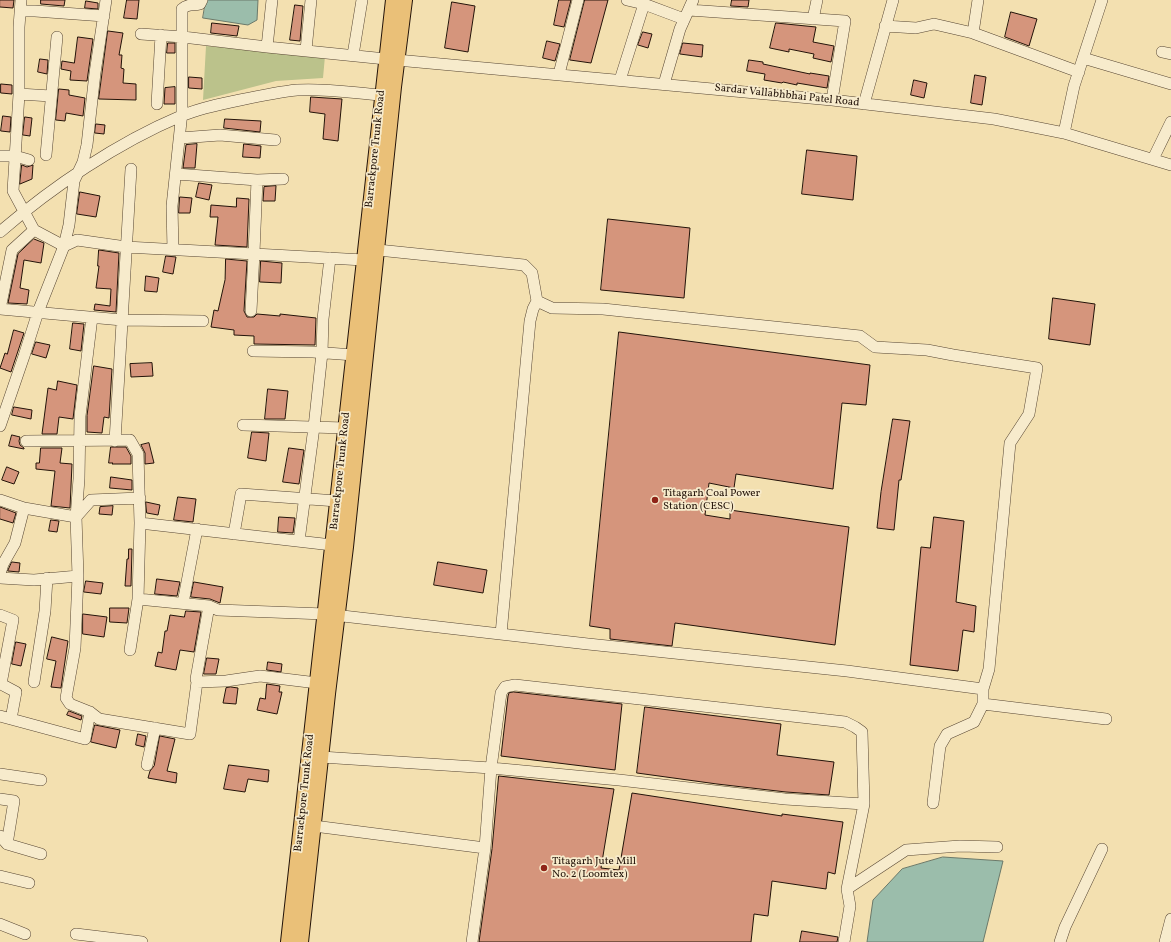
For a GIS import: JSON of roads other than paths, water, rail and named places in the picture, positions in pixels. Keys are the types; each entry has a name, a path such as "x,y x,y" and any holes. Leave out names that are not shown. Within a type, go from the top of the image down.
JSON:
{"main road":[{"name":"Barrackpore Trunk Road","path":"288,942 317,683 346,547 378,250 392,59 393,0"},
{"name":"Barrackpore Trunk Road","path":"301,942 321,757 331,614 332,545 382,95 392,59 405,0"}],"street":[{"path":"0,426 38,312 64,246 69,226 74,181 83,162 86,145 106,0"},
{"path":"173,250 172,206 182,116 182,9 189,5 200,4 202,0"},
{"path":"267,47 272,0"},
{"path":"306,50 311,0"},
{"path":"353,55 362,0"},
{"path":"559,74 578,0"},
{"path":"627,0 644,4 689,10 845,21 832,100"},
{"path":"813,19 817,0"},
{"path":"864,104 892,0"},
{"path":"973,33 978,0"},
{"path":"1064,133 1083,58 1102,0"},
{"path":"620,80 644,4"},
{"path":"64,246 34,230 13,191 19,94 21,5 35,11 104,16"},
{"path":"664,84 680,29 689,10"},
{"path":"885,26 916,28 934,24 973,33 1079,72"},
{"name":"Sardar Vallabhbhai Patel Road","path":"141,34 832,100 994,119 1064,133 1171,165"},
{"path":"157,104 161,35"},
{"path":"46,155 57,37"},
{"path":"1083,58 1171,84"},
{"path":"0,232 24,211 78,173 130,141 182,116 217,105 297,90 382,95"},
{"path":"19,94 51,96"},
{"path":"1153,159 1171,122"},
{"path":"180,138 220,135 275,140"},
{"path":"0,156 14,156 30,160"},
{"path":"115,441 130,169"},
{"path":"176,174 257,180 283,179"},
{"path":"251,310 257,180"},
{"path":"34,230 12,250 0,309 122,320 203,321"},
{"path":"64,246 77,240 126,247 364,260"},
{"path":"378,250 524,266 532,273 537,301 530,322 501,634"},
{"path":"299,541 314,427 322,353 323,319 330,258"},
{"path":"537,301 552,308 603,310 860,336 876,347 927,350 1037,368 1029,414 1010,442 989,669 983,689 983,704 974,722 947,734 940,746 933,803"},
{"path":"92,318 80,416 79,479 76,517 78,576 75,648 66,698 70,704 90,712 99,719 190,734 197,682 196,679 208,606"},
{"path":"253,351 354,355"},
{"path":"243,425 345,428"},
{"path":"26,441 130,440 138,454 140,498 138,598 130,650"},
{"path":"234,534 241,494 337,501"},
{"path":"76,517 91,500 140,498"},
{"path":"0,500 24,508 76,517"},
{"path":"1,567 15,543 24,508"},
{"path":"140,523 332,545"},
{"path":"183,603 197,530"},
{"path":"0,578 34,580 78,576"},
{"path":"34,682 46,611 47,578"},
{"path":"138,598 208,606 218,610 331,614 501,634 847,671 983,689"},
{"path":"0,615 14,620 2,684 16,692 11,719"},
{"path":"197,682 226,681 260,676 317,683"},
{"path":"472,942 485,848 491,768 501,693 505,687 515,685 845,722 855,726 862,732 864,804 847,889 850,906 844,942"},
{"path":"983,704 1106,719"},
{"path":"0,716 85,738 90,712"},
{"path":"147,766 155,728"},
{"path":"321,757 491,768 619,780 785,799 864,804"},
{"path":"0,774 41,780"},
{"path":"0,799 14,801 4,840 41,854"},
{"path":"314,826 485,848"},
{"path":"847,889 906,850 960,846 997,847"},
{"path":"1060,942 1065,927 1102,849"},
{"path":"0,876 29,883"},
{"path":"1165,942 1171,919"},
{"path":"0,924 25,934"},
{"path":"76,934 142,942"}],"place":[{"name":"Titagarh Coal Power Station (CESC)","path":"655,500"},
{"name":"Titagarh Jute Mill No. 2 (Loomtex)","path":"544,868"}]}
